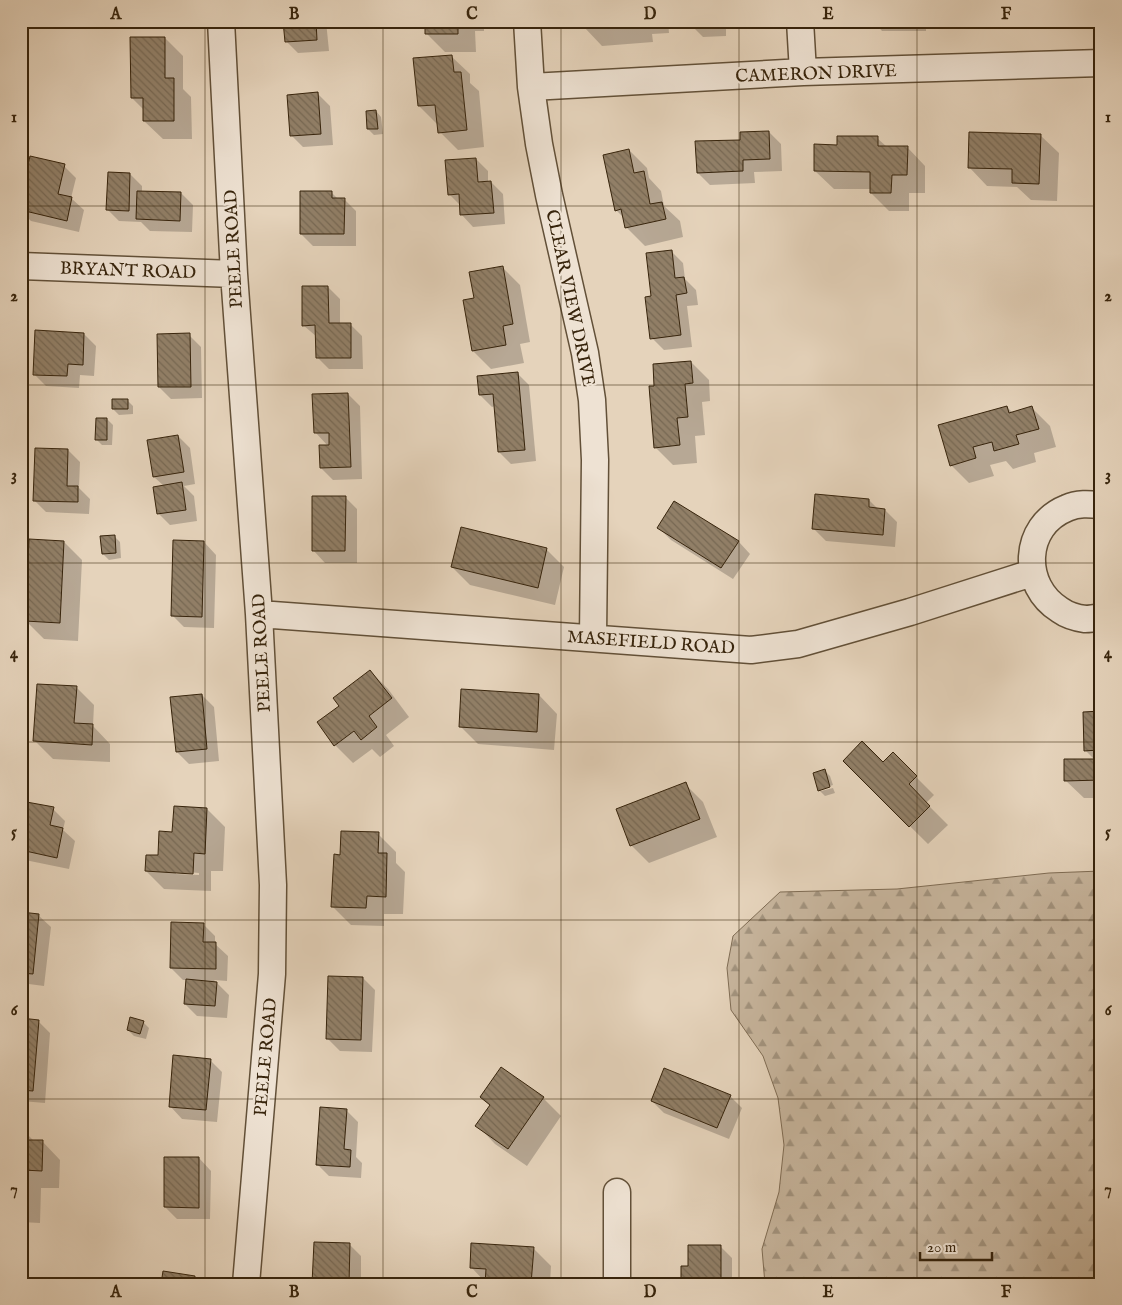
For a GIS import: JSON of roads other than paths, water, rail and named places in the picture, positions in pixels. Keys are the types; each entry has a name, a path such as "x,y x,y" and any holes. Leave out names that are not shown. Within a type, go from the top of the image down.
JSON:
{"street":[{"name":"PEELE ROAD","path":"221,21 234,274 259,614 273,885 272,974 246,1284"},
{"name":"CLEAR VIEW DRIVE","path":"527,21 531,87 539,144 585,353 592,400 595,460 593,637"},
{"path":"800,21 803,72"},
{"name":"CAMERON DRIVE","path":"531,87 803,72 1101,63"},
{"name":"BRYANT ROAD","path":"21,266 234,274"},
{"path":"1101,505 1086,503 1066,508 1049,519 1037,535 1031,554 1032,573 1039,591 1051,605 1067,615 1085,619 1101,617"},
{"name":"MASEFIELD ROAD","path":"259,614 751,650 798,644 919,609 1032,573"},
{"path":"617,1192 617,1284"}]}
